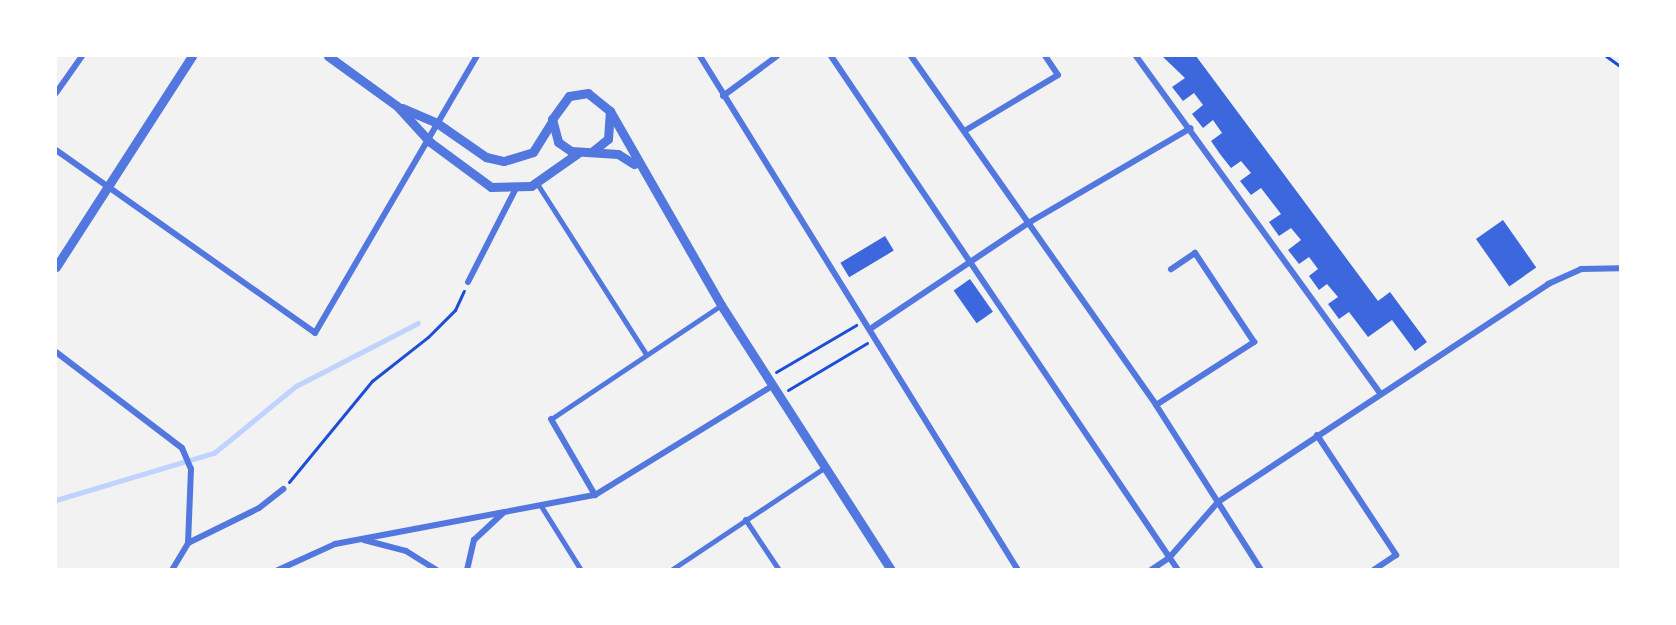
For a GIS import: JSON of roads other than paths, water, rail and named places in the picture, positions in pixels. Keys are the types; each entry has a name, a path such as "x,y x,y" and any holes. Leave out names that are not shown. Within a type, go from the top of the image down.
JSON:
{"street":[{"path":"56,93 82,56"},
{"path":"56,267 192,56"},
{"path":"328,56 397,106 430,142 479,182 516,188 537,182 578,153 593,151 626,157 638,168"},
{"path":"56,150 315,333 430,142 437,123 477,56"},
{"path":"700,56 723,96 879,336 1018,570"},
{"path":"723,96 777,56"},
{"path":"831,56 973,260 1178,570"},
{"path":"911,56 966,130 1156,405 1261,570"},
{"path":"966,130 1058,75 1045,56"},
{"path":"1136,56 1191,128 1380,393"},
{"path":"397,106 437,123 486,157 504,161 533,152 561,102 578,93 597,97 610,111 638,168 769,382 891,570"},
{"path":"593,151 608,139 610,111"},
{"path":"552,119 558,141 578,153"},
{"path":"873,327 1030,222 1191,128"},
{"path":"537,182 646,354"},
{"path":"468,282 516,188"},
{"path":"1156,405 1254,342 1195,253 1171,269"},
{"path":"1151,570 1169,558 1218,502 1380,393 1564,274 1620,268"},
{"path":"595,495 551,419 721,304"},
{"path":"56,352 182,448 191,469 189,543 172,570"},
{"path":"278,570 314,550 511,509 541,506 595,495 769,382"},
{"path":"1317,435 1396,555 1374,570"},
{"path":"671,570 824,468"},
{"path":"189,543 259,508 283,489"},
{"path":"541,506 581,570"},
{"path":"467,570 483,526 511,509"},
{"path":"745,519 779,570"},
{"path":"361,539 406,551 436,570"}],"waterway":[{"path":"56,500 214,453 296,386 418,323"}]}
